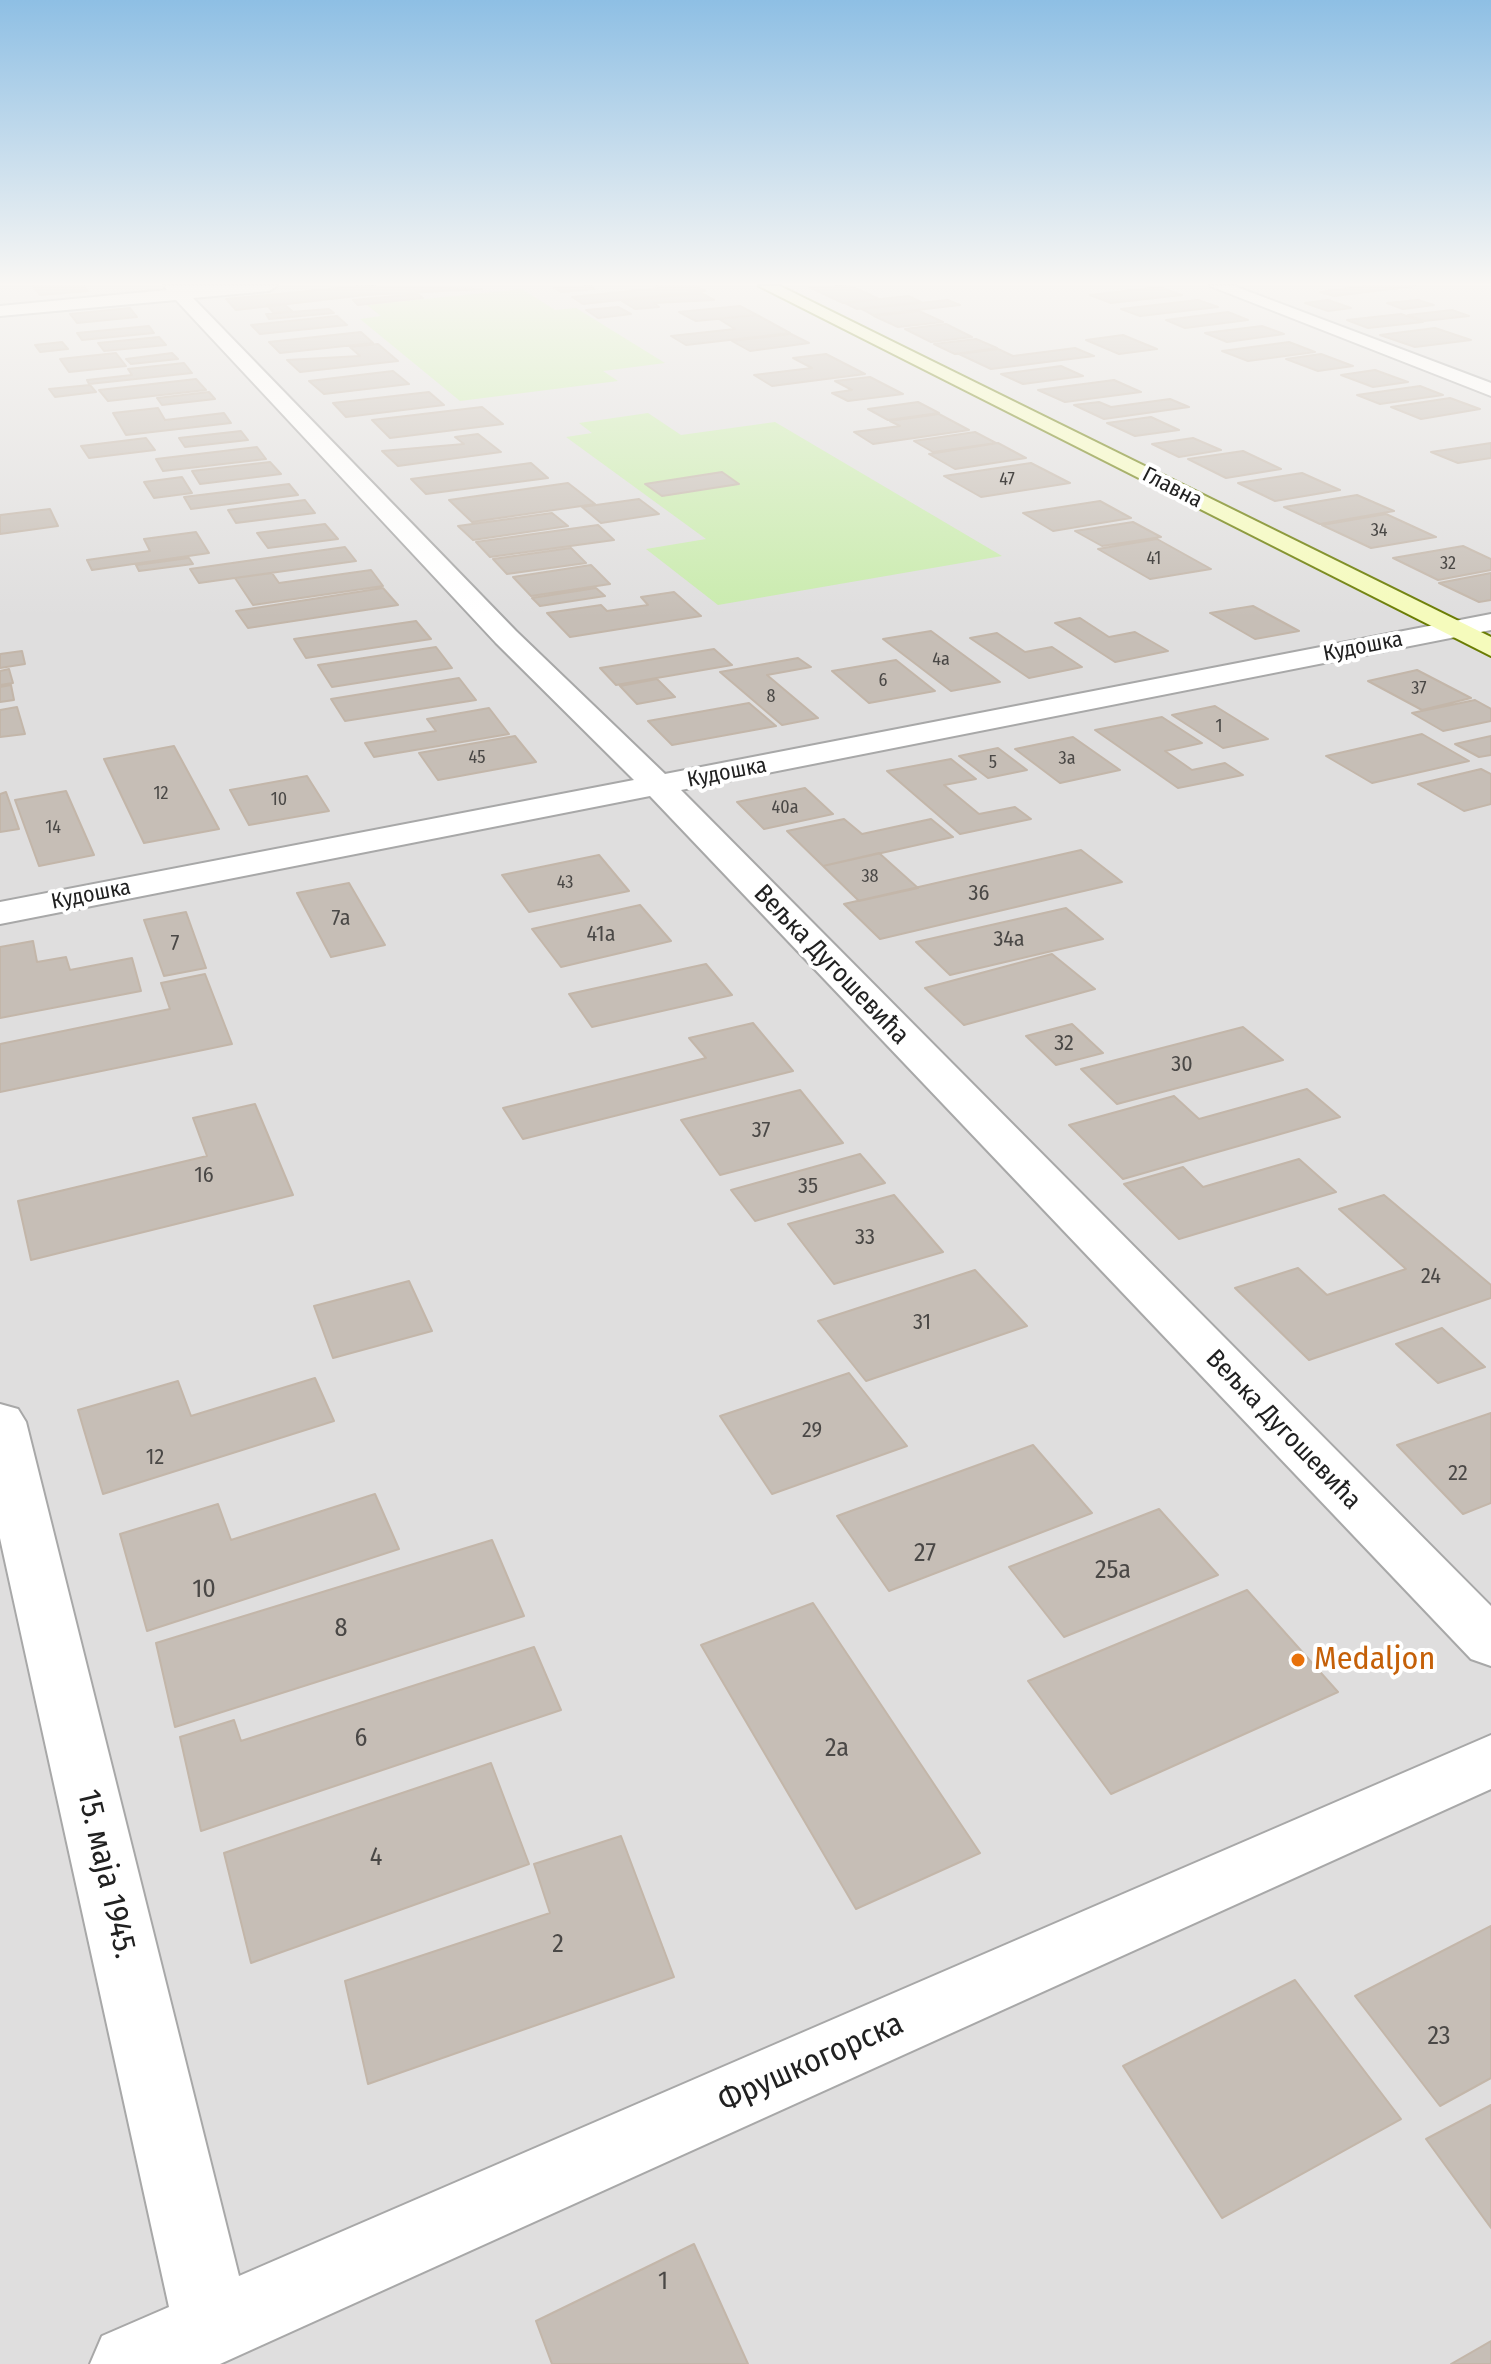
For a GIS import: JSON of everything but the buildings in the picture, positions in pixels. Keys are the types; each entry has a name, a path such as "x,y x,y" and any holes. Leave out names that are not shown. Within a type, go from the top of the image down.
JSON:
{"main road":[{"name":"Главна","path":"988,396 1491,648"}],"street":[{"name":"Вељка Дугошевића","path":"277,396 506,637 659,786 1491,1643"},
{"name":"Кудошка","path":"0,913 1491,622"},
{"name":"15. маја 1945.","path":"0,1422 213,2327"},
{"name":"Фрушкогорска","path":"130,2364 1491,1761"}],"shaded area":[{"path":"0,396 1491,396 1491,2364 0,2364"}],"green space":[{"path":"454,396 497,396 460,401"},
{"path":"648,413 681,435 775,422 1002,556 718,605 646,549 706,539 566,437 592,433 579,423"}],"place":[{"name":"Medaljon","path":"1298,1660"}]}
